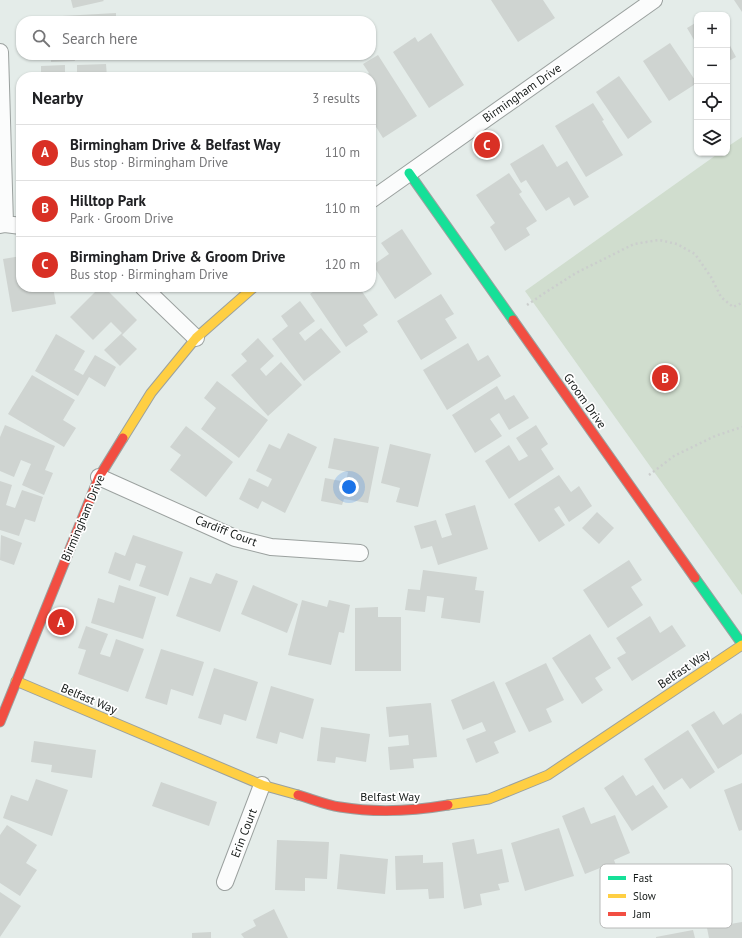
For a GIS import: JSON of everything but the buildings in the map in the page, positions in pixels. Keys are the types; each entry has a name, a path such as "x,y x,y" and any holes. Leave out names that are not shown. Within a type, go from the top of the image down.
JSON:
{"street":[{"name":"Birmingham Drive","path":"376,196 654,0"},
{"path":"0,52 2,225 16,226"},
{"name":"Groom Drive","path":"408,173 742,644"},
{"path":"148,292 196,338"},
{"name":"Birmingham Drive","path":"0,722 99,477 151,393 196,338 248,292"},
{"name":"Cardiff Court","path":"99,477 235,538 271,547 360,553"},
{"name":"Belfast Way","path":"16,681 262,785 340,808 383,811 425,809 488,799 548,775 742,644"},
{"name":"Erin Court","path":"225,882 262,785"}],"path":[{"path":"511,317 576,273 634,244 659,240 677,244 695,254 711,277 721,297 733,307 742,303"},
{"path":"631,488 674,456 715,436 742,427"}],"green space":[{"path":"742,137 742,595 525,291 715,156 730,156 730,145"}],"traffic: fast":[{"path":"409,173 513,320"},
{"path":"695,578 742,644"}],"traffic: slow":[{"path":"123,438 151,393 196,338 248,292"},
{"path":"448,805 489,799 548,775 742,645"},
{"path":"16,681 262,785 298,795"}],"traffic: jam":[{"path":"513,320 695,578"},
{"path":"0,722 99,477 123,438"},
{"path":"298,795 335,806 381,811 421,809 448,805"}],"place":[{"name":"Birmingham Drive & Groom Drive","path":"487,145"},
{"name":"Hilltop Park","path":"665,378"},
{"name":"Birmingham Drive & Belfast Way","path":"61,622"}]}
